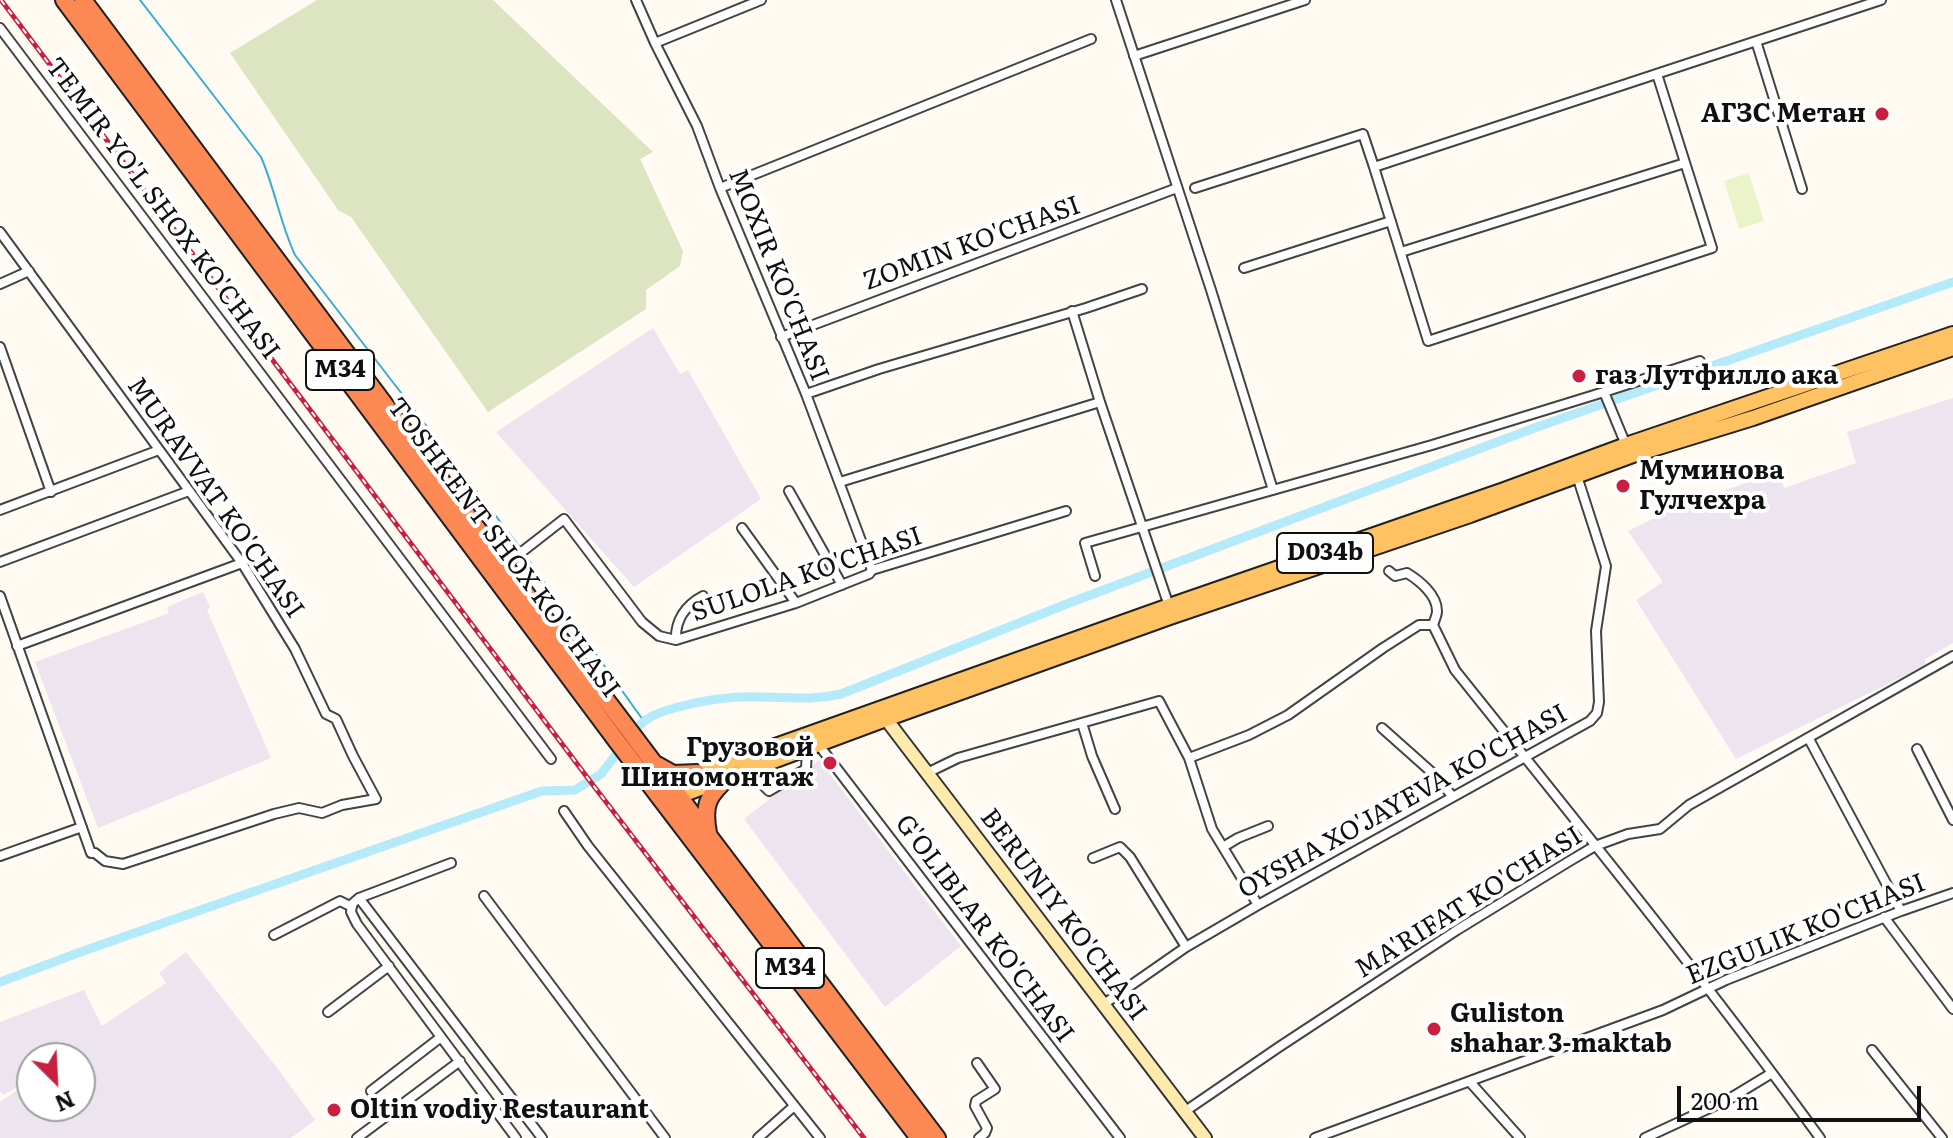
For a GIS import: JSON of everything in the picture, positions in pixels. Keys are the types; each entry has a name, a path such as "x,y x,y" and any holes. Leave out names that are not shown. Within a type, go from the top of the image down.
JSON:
{"highway":[{"name":"TOSHKENT SHOX KO'CHASI","path":"64,0 626,740"},
{"name":"M34","path":"83,0 511,560 626,740 670,793 919,1138"},
{"name":"M34","path":"626,740 653,762 670,793"},
{"path":"653,762 673,774 697,773"},
{"path":"703,840 707,801 716,787 729,777"},
{"name":"M34","path":"703,840 937,1138"}],"main road":[{"name":"D034b","path":"670,793 697,773 1626,445 1953,334"},
{"name":"D034b","path":"670,793 729,777 1170,617 1470,515 1633,455 1755,423 1953,348"}],"street":[{"name":"MOXIR KO'CHASI","path":"636,0 697,126 806,394 872,570"},
{"path":"655,43 761,0"},
{"path":"1116,0 1273,490"},
{"path":"1134,56 1305,0"},
{"path":"1374,167 1881,0"},
{"name":"TEMIR YO'L SHOX KO'CHASI","path":"0,28 551,759"},
{"path":"720,188 1091,39"},
{"path":"1756,41 1802,189"},
{"path":"1195,188 1363,134 1428,341 1712,248 1657,74"},
{"path":"1401,252 1685,163"},
{"name":"ZOMIN KO'CHASI","path":"781,337 1177,188"},
{"path":"1244,268 1391,221"},
{"name":"MURAVVAT KO'CHASI","path":"0,232 242,563 295,649 326,714 336,719 376,799 342,805 322,813 299,808 274,814 123,864 105,861 91,853 82,827"},
{"path":"0,284 29,271"},
{"path":"806,394 1142,289"},
{"path":"1072,311 1169,606"},
{"path":"0,347 51,492"},
{"path":"1095,576 1085,543 1604,394 1700,361"},
{"path":"1604,394 1626,445"},
{"path":"840,482 1100,402"},
{"path":"0,510 159,450"},
{"name":"OYSHA XO'JAYEVA KO'CHASI","path":"1104,1004 1186,947 1258,905 1590,721 1597,713 1599,702 1596,631 1606,566 1577,476"},
{"path":"0,562 189,491"},
{"path":"789,491 842,585"},
{"name":"SULOLA KO'CHASI","path":"511,560 564,519 642,622 659,636 676,640 796,603 869,574 872,570 1066,511"},
{"path":"742,528 796,603"},
{"path":"17,646 242,563"},
{"path":"1389,571 1395,576 1407,573 1422,583 1433,599 1437,611 1433,625 1455,670 1708,990 1820,1138"},
{"path":"0,596 2,611 82,827 2,855 0,844"},
{"path":"676,640 681,615 703,596"},
{"path":"1189,758 1249,735 1288,715 1419,625 1433,625"},
{"name":"MA'RIFAT KO'CHASI","path":"1184,1112 1457,930 1595,846 1628,834 1660,829 1689,805 1953,656"},
{"path":"927,773 958,758 1159,701 1189,758 1212,829 1258,905"},
{"name":"BERUNIY KO'CHASI","path":"886,719 1205,1138"},
{"path":"1082,723 1092,756 1115,809"},
{"path":"1382,728 1437,777 1452,796"},
{"path":"1809,739 1901,911"},
{"path":"747,770 769,791 806,769 813,746"},
{"name":"G'OLIBLAR KO'CHASI","path":"813,746 1120,1138"},
{"path":"1917,749 1953,820"},
{"path":"564,811 588,846 820,1138"},
{"path":"1223,847 1268,826"},
{"path":"1093,858 1120,847 1130,857 1186,947"},
{"path":"451,863 359,898 352,904 351,912 516,1138"},
{"name":"EZGULIK KO'CHASI","path":"1315,1138 1663,1010 1726,980 1953,893"},
{"path":"484,896 665,1138"},
{"path":"359,898 542,1138"},
{"path":"274,935 340,901 352,907"},
{"path":"1884,917 1953,1009"},
{"path":"328,1012 389,966"},
{"path":"371,1091 441,1037"},
{"path":"1872,1050 1942,1138"},
{"path":"357,1138 460,1061"},
{"path":"977,1063 995,1089 976,1101 975,1106 987,1128 979,1138"},
{"path":"1645,1138 1729,1099 1772,1073"},
{"path":"1470,1082 1520,1138"},
{"path":"758,1138 793,1107"}],"shaded area":[{"path":"653,328 680,374 688,370 761,499 634,587 496,432"},
{"path":"1953,398 1953,643 1924,660 1926,665 1736,759 1636,600 1663,582 1628,531 1665,513 1777,471 1784,488 1856,463 1847,432"},
{"path":"203,592 210,607 207,610 271,758 98,828 35,662 169,613 167,607"},
{"path":"819,760 961,946 885,1007 744,819"},
{"path":"186,952 315,1120 291,1138 0,1138 0,1102 16,1091 16,1122 96,1122 96,1042 16,1042 16,1088 3,1095 0,1091 0,1022 84,990 102,1026 166,983 159,973"}],"green space":[{"path":"317,0 493,0 653,152 640,159 683,251 680,266 646,290 646,309 488,412 351,217 338,210 230,53"},
{"path":"1749,173 1764,221 1739,229 1724,181"}],"waterway":[{"path":"140,0 261,157 295,255 522,550"},
{"path":"631,735 657,714 698,702 739,697 809,698 841,694 1069,603 1537,427 1953,282"},
{"path":"525,555 643,720"},
{"path":"0,982 542,791 575,790 601,774 622,747"}],"railway":[{"path":"1,0 593,785 864,1138"}],"place":[{"name":"АГЗС Метан","path":"1882,114"},
{"name":"газ Лутфилло ака","path":"1579,376"},
{"name":"Муминова Гулчехра","path":"1623,486"},
{"name":"Грузовой Шиномонтаж","path":"830,763"},
{"name":"Guliston shahar 3-maktab","path":"1434,1029"},
{"name":"Oltin vodiy Restaurant","path":"334,1110"}]}
